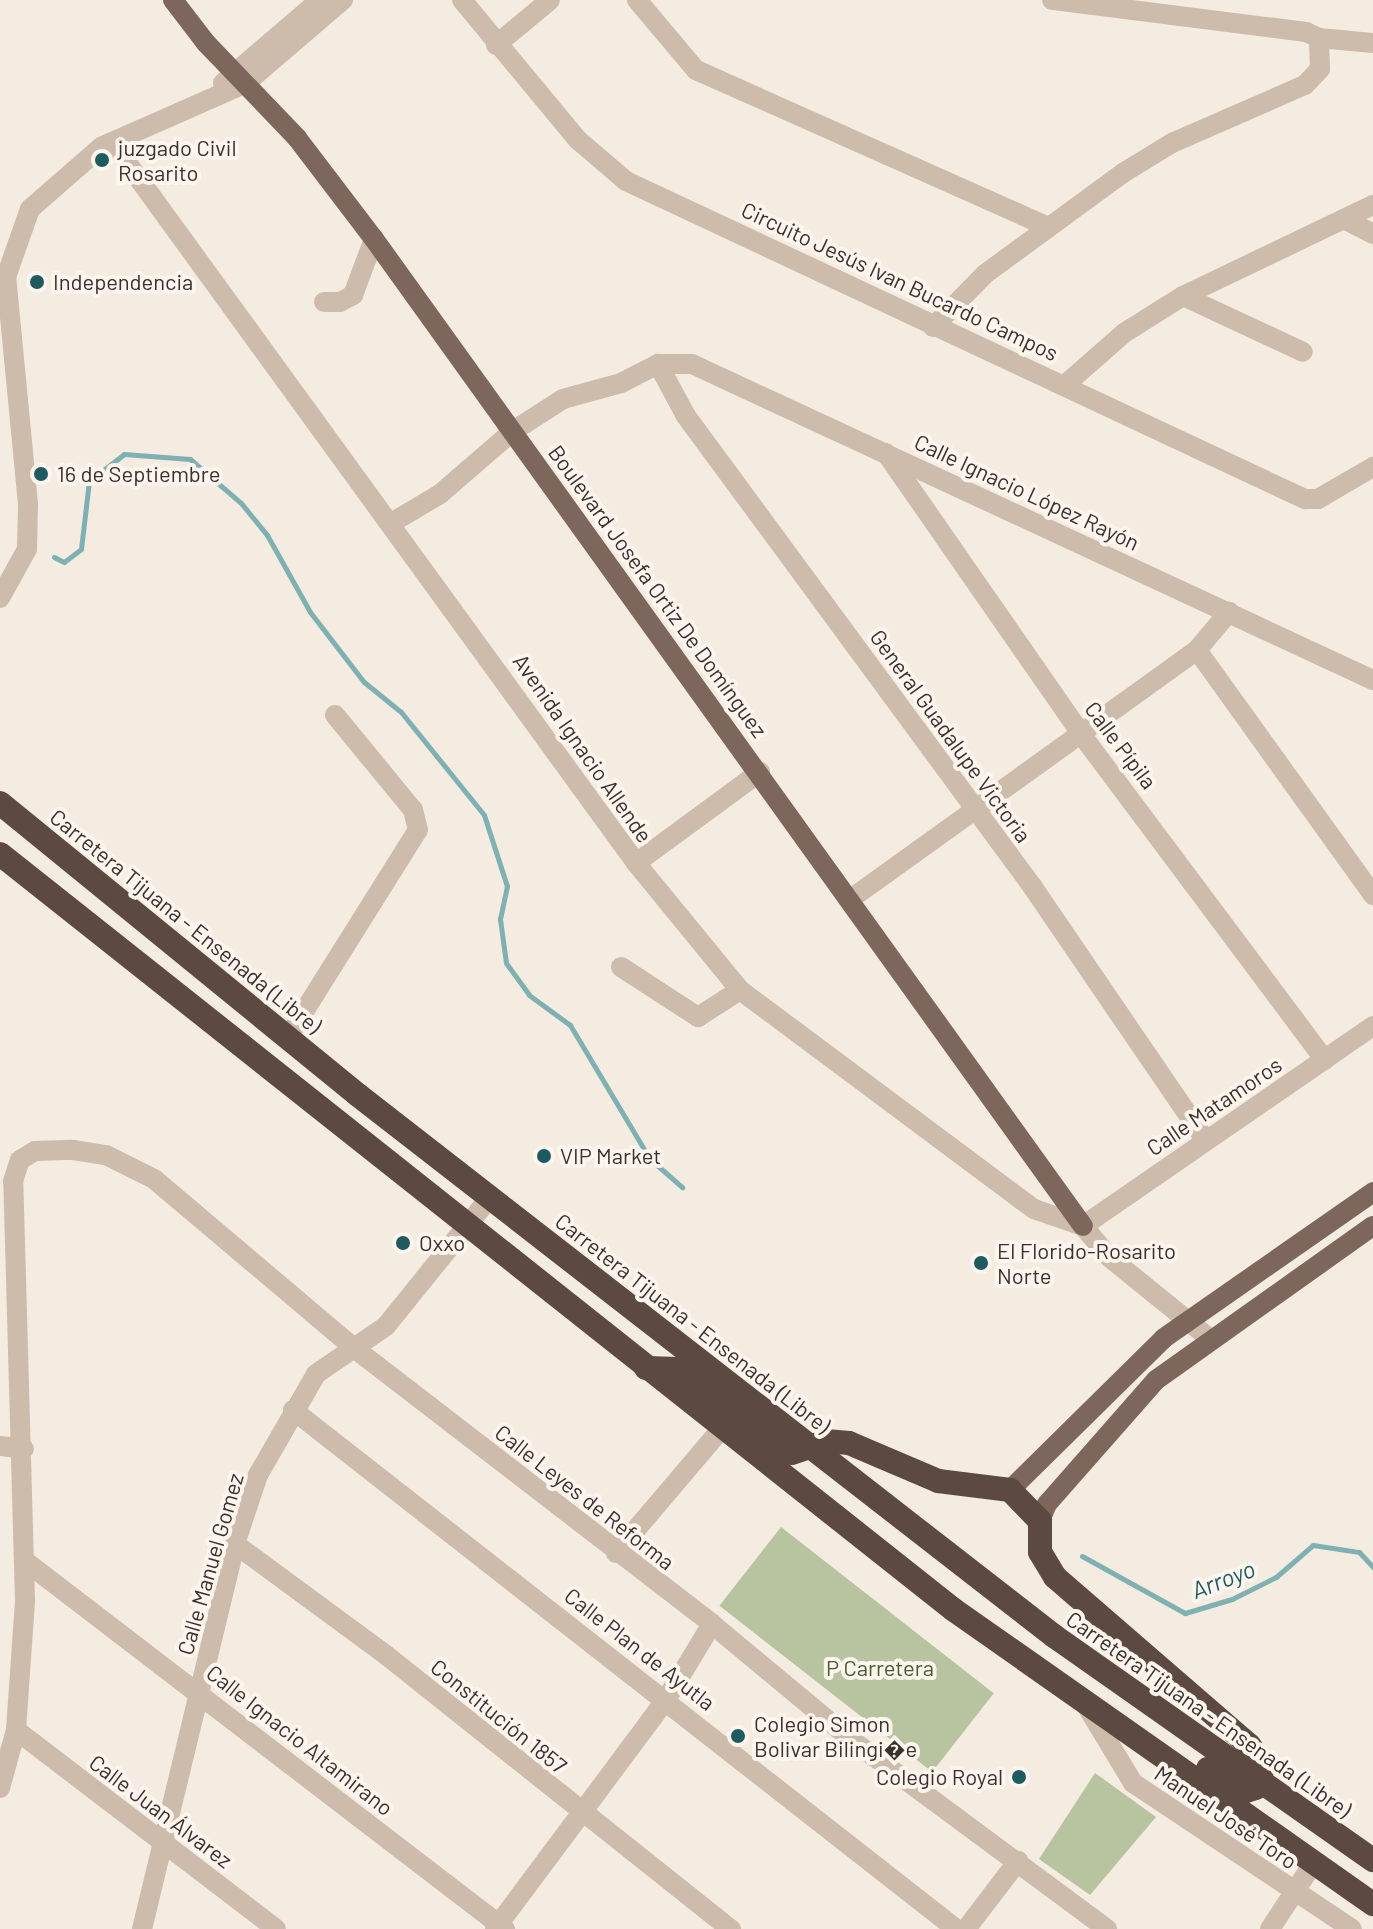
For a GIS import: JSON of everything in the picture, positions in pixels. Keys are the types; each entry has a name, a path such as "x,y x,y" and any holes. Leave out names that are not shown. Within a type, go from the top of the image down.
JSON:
{"highway":[{"name":"Carretera Tijuana - Ensenada (Libre)","path":"0,803 288,1037 807,1446 1054,1636 1262,1778 1373,1860"},
{"path":"0,854 469,1229 954,1610 1083,1700 1123,1724 1312,1865 1373,1904"},
{"path":"646,1368 677,1369 782,1449 799,1453 807,1446 826,1441 849,1443 938,1481 1010,1490 1040,1521 1040,1552 1055,1577 1249,1745 1264,1766 1262,1778 1255,1788 1234,1787 1153,1728 1137,1721 1123,1724"}],"main road":[{"name":"Boulevard Josefa Ortiz De Domínguez","path":"173,0 297,138 374,239 852,898 1083,1226"},
{"path":"1010,1490 1186,1320 1373,1192"},
{"path":"1040,1521 1047,1504 1125,1411 1209,1338 1373,1226"}],"street":[{"path":"240,76 320,0"},
{"path":"0,598 27,549 28,504 6,277 14,244 39,199 112,142 212,97 343,0"},
{"name":"Circuito Jesús Ivan Bucardo Campos","path":"462,0 496,45 609,171 933,327 1066,384 1305,499 1318,499 1373,467"},
{"path":"496,45 550,0"},
{"path":"637,0 696,70 1046,226"},
{"path":"1052,0 1373,43"},
{"path":"933,327 985,274 1046,226 1172,143 1305,85 1320,69 1319,38"},
{"name":"Avenida Ignacio Allende","path":"112,142 393,522 636,863 740,990 1034,1209 1083,1226"},
{"path":"1066,384 1124,333 1183,296 1373,205"},
{"path":"1344,219 1373,234"},
{"path":"324,302 340,302 353,295 374,239"},
{"path":"1183,296 1303,352"},
{"name":"Calle Ignacio López Rayón","path":"658,364 677,362 709,369 1373,680"},
{"path":"393,522 457,482 513,431 563,399 621,383 658,364"},
{"name":"General Guadalupe Victoria","path":"658,364 686,416 973,810 1032,886 1204,1138"},
{"name":"Calle Pípila","path":"886,453 1081,734 1325,1060"},
{"path":"852,898 1197,650 1229,612"},
{"path":"1197,650 1373,895"},
{"path":"288,1037 418,830 413,810 335,715"},
{"path":"636,863 760,772"},
{"path":"621,967 698,1017 740,990"},
{"name":"Calle Matamoros","path":"1083,1226 1204,1138 1373,1026"},
{"name":"Calle Leyes de Reforma","path":"24,1449 13,1181 20,1160 35,1151 73,1150 136,1168 354,1348 712,1624 853,1741 1107,1929"},
{"name":"Calle Manuel Gomez","path":"142,1929 235,1544 258,1475 316,1374 386,1326 469,1229 490,1197"},
{"path":"1083,1226 1109,1257 1209,1338"},
{"name":"Calle Plan de Ayutla","path":"293,1410 667,1698 956,1929"},
{"path":"616,1553 722,1428"},
{"path":"0,1446 24,1449 25,1561 16,1730 0,1788"},
{"name":"Constitución 1857","path":"235,1544 386,1655 731,1929"},
{"name":"Calle Ignacio Altamirano","path":"25,1561 199,1692 499,1927"},
{"path":"499,1927 579,1811 667,1698 712,1624"},
{"name":"Manuel José Toro","path":"1083,1700 1133,1783 1352,1929"},
{"name":"Calle Juan Álvarez","path":"16,1730 276,1929"},
{"path":"966,1929 1018,1861"},
{"path":"1270,1929 1312,1865"}],"green space":[{"name":"P Carretera","path":"781,1527 994,1693 932,1772 719,1606"},
{"path":"1095,1773 1156,1817 1090,1895 1039,1859"}],"waterway":[{"path":"54,557 64,562 81,549 89,481 124,454 190,459 241,503 267,535 310,612 364,682 401,712 484,815 507,886 500,919 506,963 529,995 570,1025 650,1159 682,1187"},
{"name":"Arroyo","path":"1082,1556 1185,1613 1232,1599 1276,1577 1313,1545 1359,1552 1373,1567"}],"place":[{"name":"juzgado Civil Rosarito","path":"102,160"},
{"name":"Independencia","path":"37,282"},
{"name":"16 de Septiembre","path":"41,474"},
{"name":"VIP Market","path":"544,1156"},
{"name":"Oxxo","path":"403,1243"},
{"name":"El Florido-Rosarito Norte","path":"981,1263"},
{"name":"Colegio Simon Bolivar Bilingi�e","path":"738,1736"},
{"name":"Colegio Royal","path":"1019,1777"}]}
